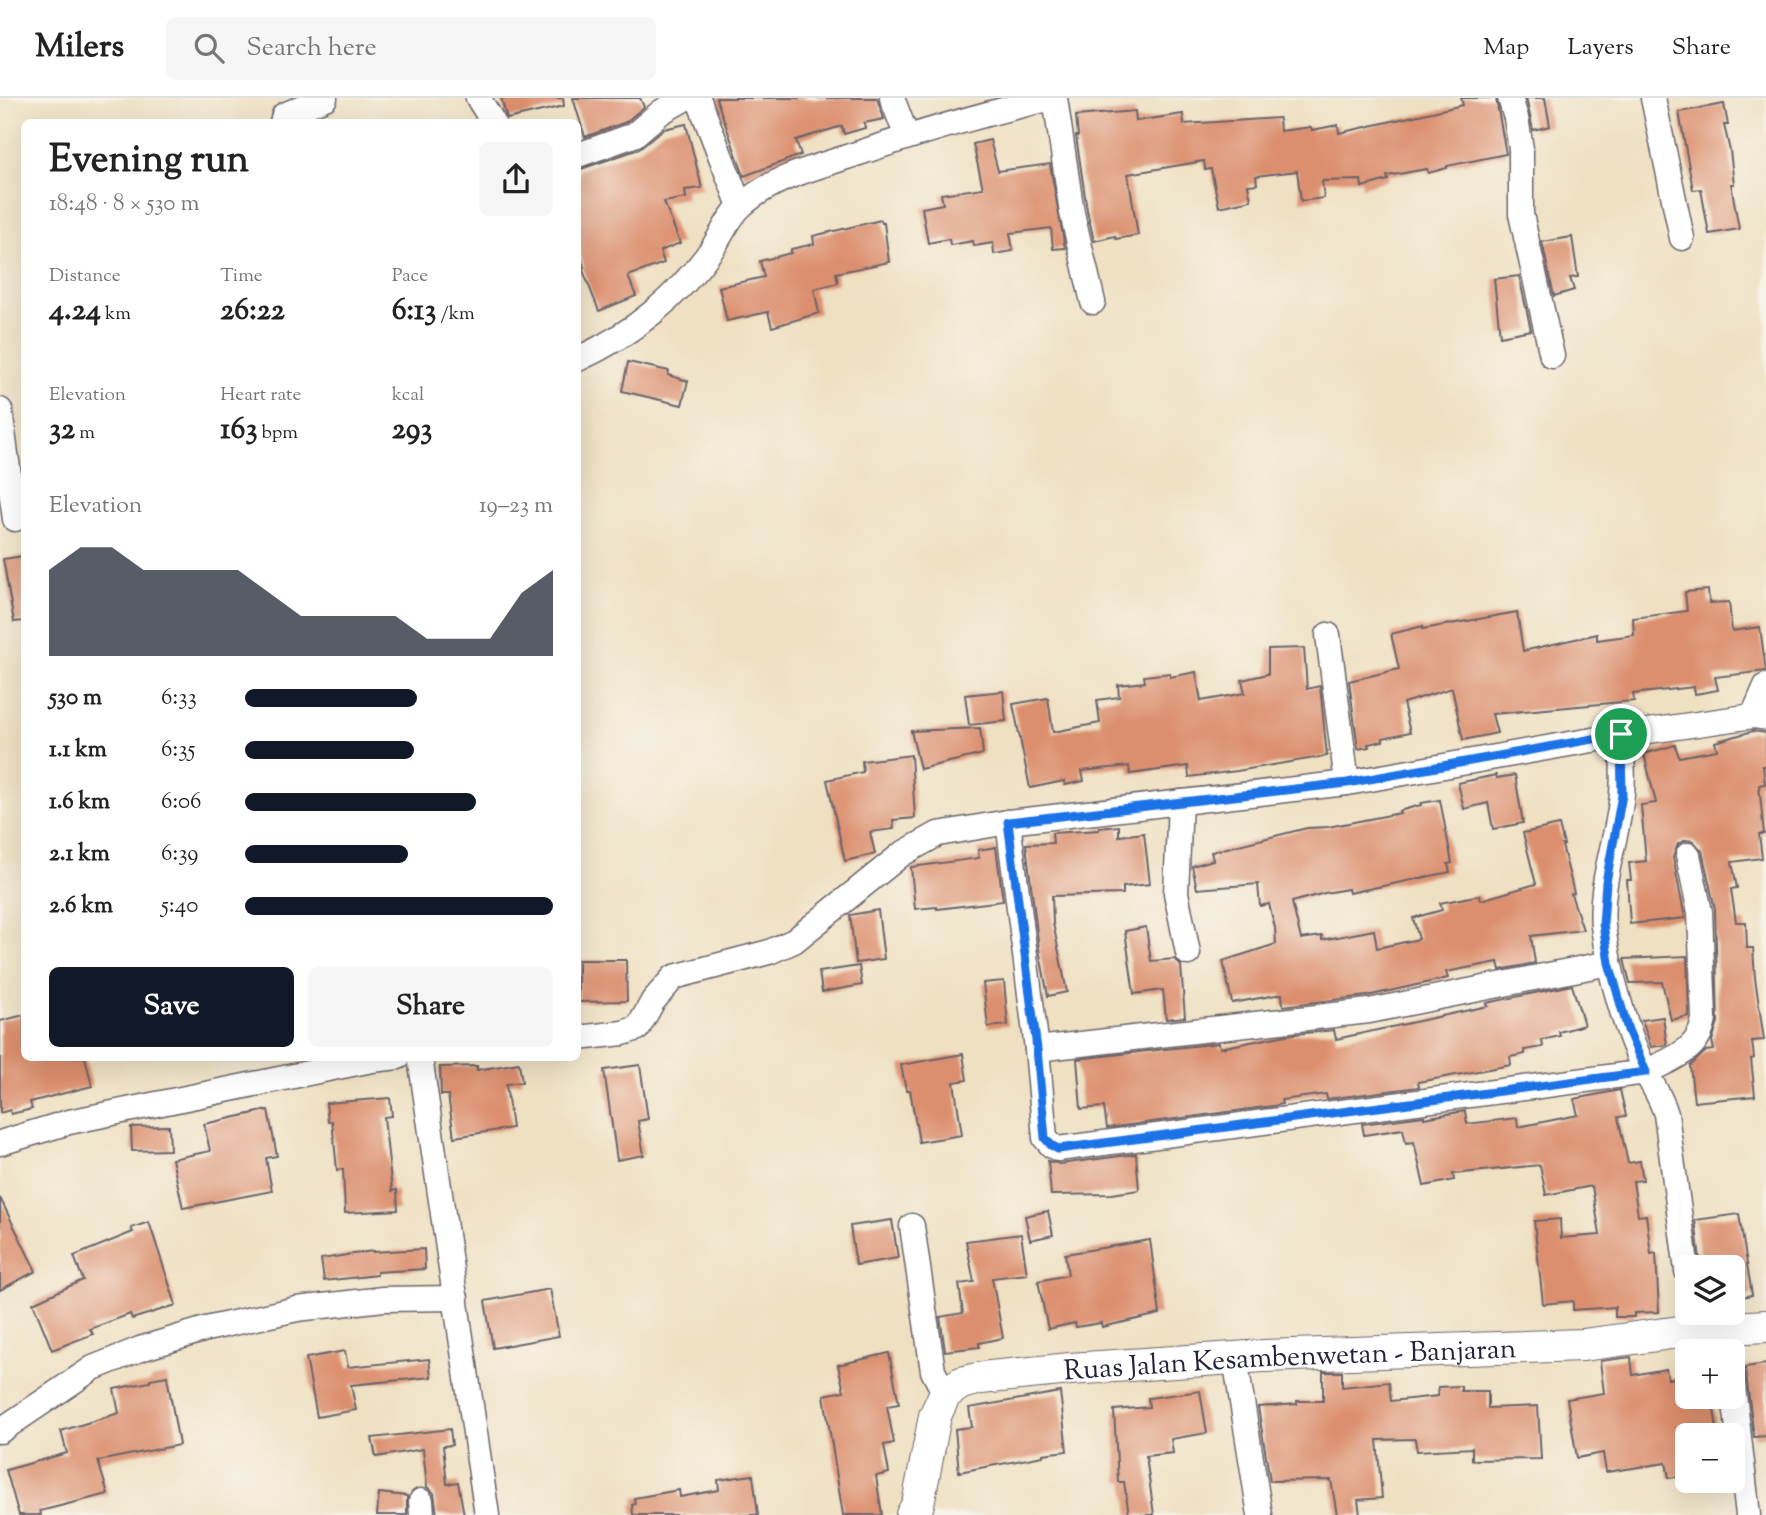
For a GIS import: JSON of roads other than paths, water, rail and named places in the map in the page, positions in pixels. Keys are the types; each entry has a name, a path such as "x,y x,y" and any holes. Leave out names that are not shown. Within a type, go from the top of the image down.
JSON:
{"main road":[{"name":"Ruas Jalan Kesambenwetan - Banjaran","path":"945,1394 961,1383 981,1378 1070,1369 1235,1357 1583,1345 1675,1325"},
{"name":"Ruas Jalan Kesambenwetan - Banjaran","path":"1700,1325 1726,1339"},
{"name":"Ruas Jalan Kesambenwetan - Banjaran","path":"1731,1339 1766,1326"},
{"path":"912,1515 918,1504 935,1416 945,1394"}],"street":[{"path":"283,119 284,115 325,98"},
{"path":"478,98 491,119"},
{"path":"581,154 635,135 661,112 686,98"},
{"path":"698,98 740,206"},
{"path":"892,98 907,137"},
{"path":"581,358 600,349 661,308 712,250 740,206 776,181 907,137 1014,106 1054,98 1073,213 1093,302"},
{"path":"1510,98 1520,142 1521,214 1552,356"},
{"path":"1653,98 1682,238"},
{"path":"0,410 13,519"},
{"path":"1328,635 1347,783"},
{"path":"581,1038 623,1033 638,1028 663,987 674,977 769,952 794,941 902,854 938,834 1008,822 1347,783 1621,734 1759,717 1766,686"},
{"path":"1621,734 1622,795 1606,882 1603,924 1609,963 1628,1030 1646,1072 1661,1096 1666,1114 1685,1255"},
{"path":"1180,802 1176,893 1188,953"},
{"path":"1008,822 1037,1049 1045,1138 1058,1149 1646,1072 1693,1045 1701,1035 1704,1000 1700,912 1688,855"},
{"path":"1037,1049 1369,1011 1609,963"},
{"path":"0,1143 69,1122 367,1061"},
{"path":"421,1061 487,1515"},
{"path":"912,1226 933,1371 945,1394"},
{"path":"0,1431 93,1368 140,1349 206,1329 298,1309 383,1299 456,1298"},
{"path":"1235,1357 1260,1515"},
{"path":"1736,1409 1748,1515"}]}
